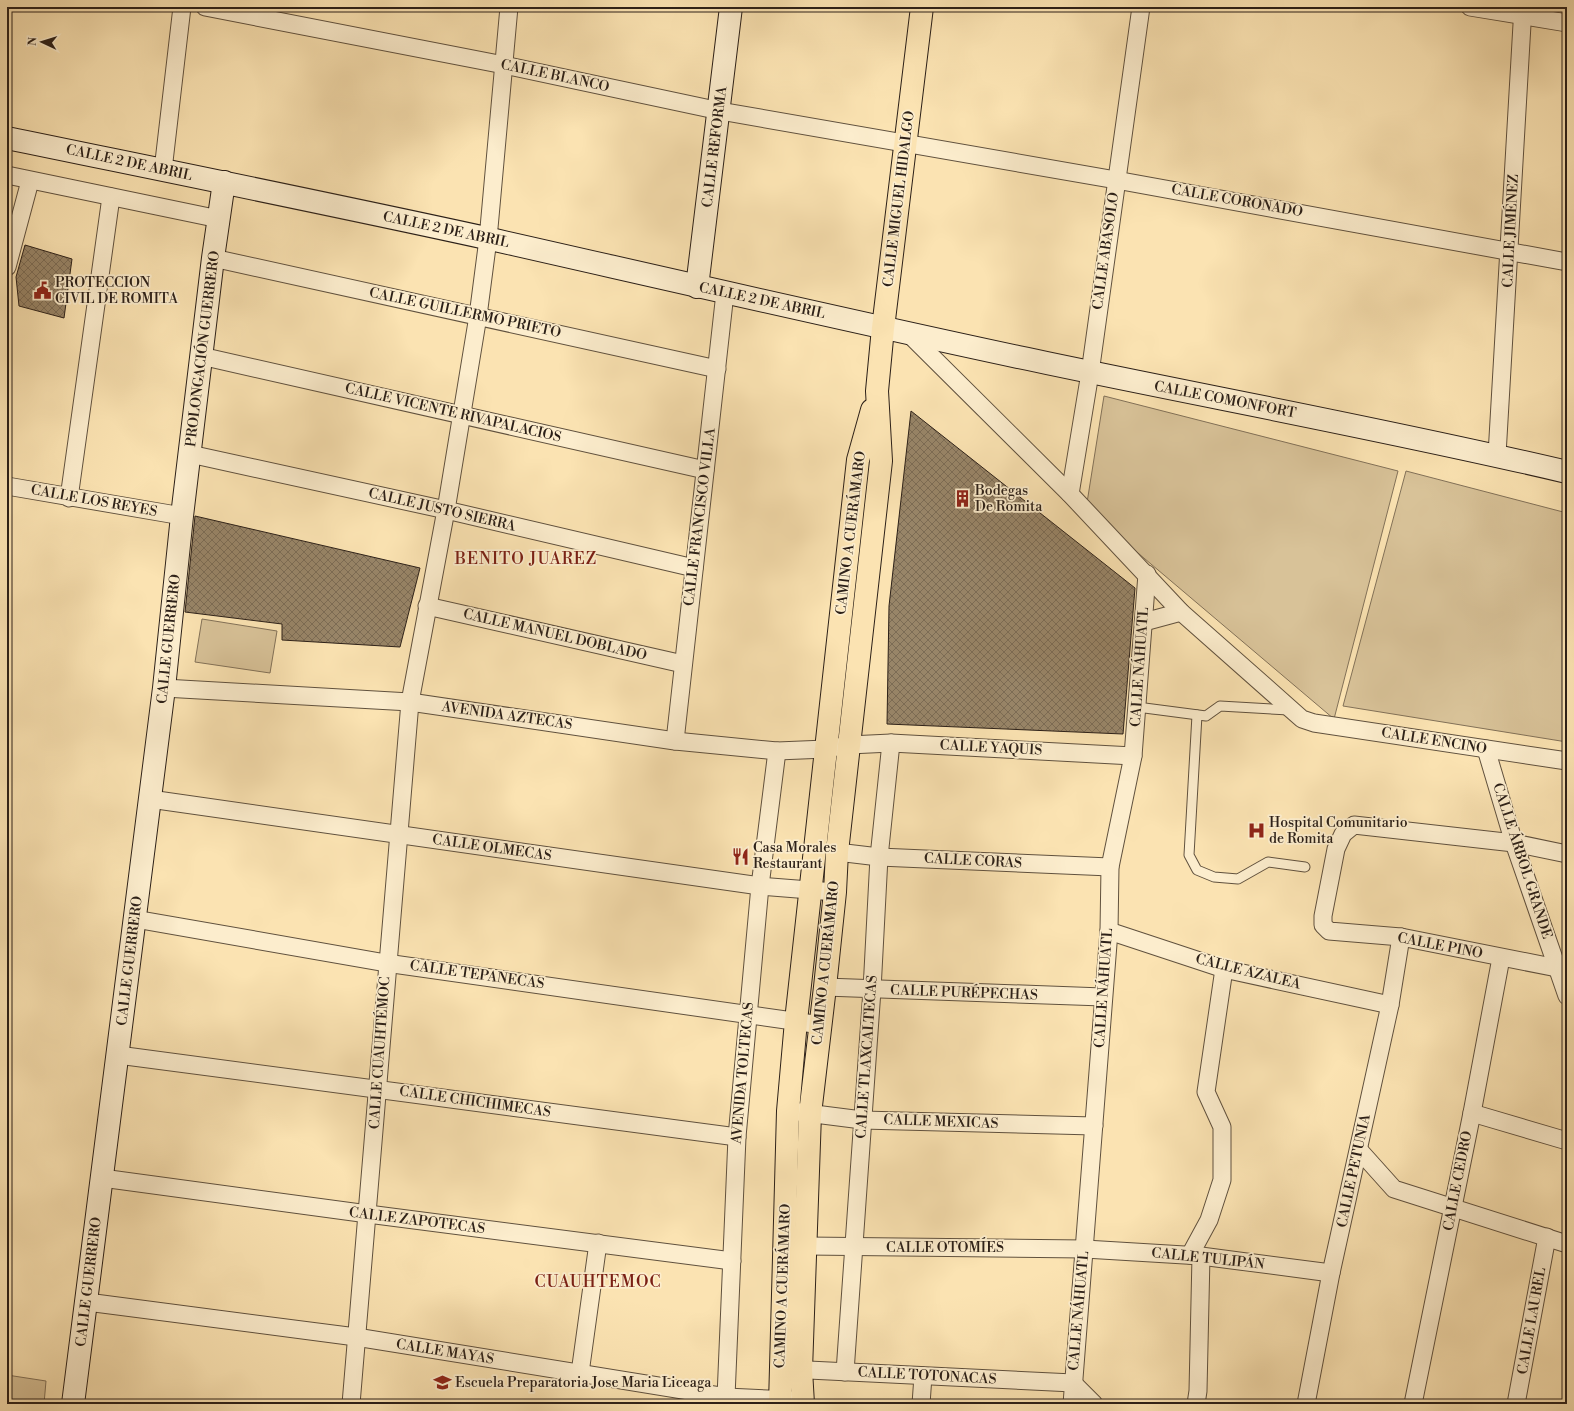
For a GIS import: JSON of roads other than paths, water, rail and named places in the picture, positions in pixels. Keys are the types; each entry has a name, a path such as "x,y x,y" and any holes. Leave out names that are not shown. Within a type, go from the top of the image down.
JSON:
{"main road":[{"name":"CALLE MIGUEL HIDALGO","path":"877,391 883,328 922,7"},
{"name":"CAMINO A CUERÁMARO","path":"780,1402 790,1369 806,1246 810,1114 835,892 837,852 881,461 877,391"},
{"name":"CAMINO A CUERÁMARO","path":"803,1402 790,1369 788,1111 796,1021 858,460 877,391"}],"street":[{"path":"164,170 182,7"},
{"name":"CALLE BLANCO","path":"205,7 504,65 720,111 906,143"},
{"name":"CALLE CUAUHTÉMOC","path":"351,1404 378,1088 386,962 410,702 446,510 478,316 488,239 509,7"},
{"name":"CALLE REFORMA","path":"697,287 720,111 731,7"},
{"name":"CALLE ABASOLO","path":"1070,494 1090,373 1141,7"},
{"path":"1470,7 1523,11 1567,22"},
{"name":"CALLE JIMÉNEZ","path":"1497,455 1523,11"},
{"name":"CALLE 2 DE ABRIL","path":"7,138 224,182 488,239 883,328"},
{"name":"CALLE CORONADO","path":"906,143 1567,262"},
{"path":"7,175 219,219"},
{"path":"7,267 30,180"},
{"name":"PROLONGACIÓN GUERRERO","path":"182,516 213,258 224,182"},
{"path":"69,498 111,197"},
{"name":"CALLE GUILLERMO PRIETO","path":"213,258 717,369"},
{"name":"CALLE FRANCISCO VILLA","path":"675,741 725,293"},
{"name":"CALLE COMONFORT","path":"883,328 1090,373 1497,455 1567,472"},
{"path":"908,333 1070,494 1147,574 1181,612 1297,715"},
{"name":"CALLE VICENTE RIVAPALACIOS","path":"201,356 706,470"},
{"name":"CALLE JUSTO SIERRA","path":"190,454 446,510 694,568"},
{"name":"CALLE LOS REYES","path":"7,486 69,498 182,516"},
{"name":"CALLE GUERRERO","path":"73,1404 164,688 182,516"},
{"name":"CALLE NÁHUATL","path":"1072,1404 1109,930 1110,867 1133,756 1147,574"},
{"name":"CALLE MANUEL DOBLADO","path":"427,606 683,664"},
{"path":"1144,622 1181,612"},
{"name":"AVENIDA AZTECAS","path":"164,688 410,702 675,741 777,751 826,749 849,745"},
{"name":"CALLE ENCINO","path":"1297,715 1314,723 1567,762"},
{"name":"CALLE YAQUIS","path":"849,745 892,743 1133,756"},
{"name":"CALLE TLAXCALTECAS","path":"845,1372 872,990 879,857 892,743"},
{"name":"CALLE ÁRBOL GRANDE","path":"1486,749 1514,843 1562,977 1567,996"},
{"name":"AVENIDA TOLTECAS","path":"726,1397 737,1137 760,886 777,751"},
{"name":"CALLE OLMECAS","path":"150,798 760,886 835,892"},
{"name":"CALLE PINO","path":"1514,843 1354,825 1343,834 1336,849 1323,916 1323,925 1329,931 1401,937 1501,958 1562,977"},
{"path":"1514,843 1567,854"},
{"name":"CALLE CORAS","path":"837,852 879,857 1110,867"},
{"name":"CALLE TEPANECAS","path":"135,919 386,962 749,1014 820,1026"},
{"name":"CALLE AZALEA","path":"1109,930 1224,969 1390,1005"},
{"name":"CALLE PETUNIA","path":"1306,1404 1332,1273 1390,1005 1401,937"},
{"name":"CALLE CEDRO","path":"1413,1404 1472,1113 1501,958"},
{"path":"1196,1404 1198,1391 1195,1255 1209,1220 1222,1180 1222,1128 1206,1092 1224,969"},
{"name":"CALLE PURÉPECHAS","path":"825,987 872,990 1103,997"},
{"name":"CALLE CHICHIMECAS","path":"118,1055 378,1088 737,1137"},
{"name":"CALLE MEXICAS","path":"788,1111 862,1120 1094,1126"},
{"path":"1472,1113 1567,1141"},
{"path":"1359,1150 1394,1189 1567,1244"},
{"name":"CALLE ZAPOTECAS","path":"102,1178 598,1244 732,1260"},
{"name":"CALLE LAUREL","path":"1516,1404 1547,1237"},
{"path":"580,1374 598,1244"},
{"name":"CALLE OTOMÍES","path":"806,1246 1085,1249"},
{"name":"CALLE TULIPÁN","path":"1085,1249 1195,1255 1332,1273"},
{"name":"CALLE MAYAS","path":"87,1302 356,1337 726,1397 780,1402 803,1402"},
{"name":"CALLE TOTONACAS","path":"790,1369 1073,1383"},
{"path":"921,1404 923,1376"},
{"path":"1073,1383 1094,1404"}],"lane":[{"name":"CALLE ENCINO","path":"1137,707 1206,716 1220,706 1297,715"},
{"path":"1197,715 1189,855 1196,870 1214,877 1238,879 1268,862 1305,867"}],"place":[{"name":"PROTECCION CIVIL DE ROMITA","path":"42,291"},
{"name":"Bodegas De Romita","path":"962,499"},
{"name":"Hospital Comunitario de Romita","path":"1256,831"},
{"name":"Casa Morales Restaurant","path":"740,856"},
{"name":"Escuela Preparatoria Jose Maria Liceaga","path":"442,1383"}],"district":[{"name":"BENITO JUAREZ","path":"526,559"},
{"name":"CUAUHTEMOC","path":"598,1282"}]}
